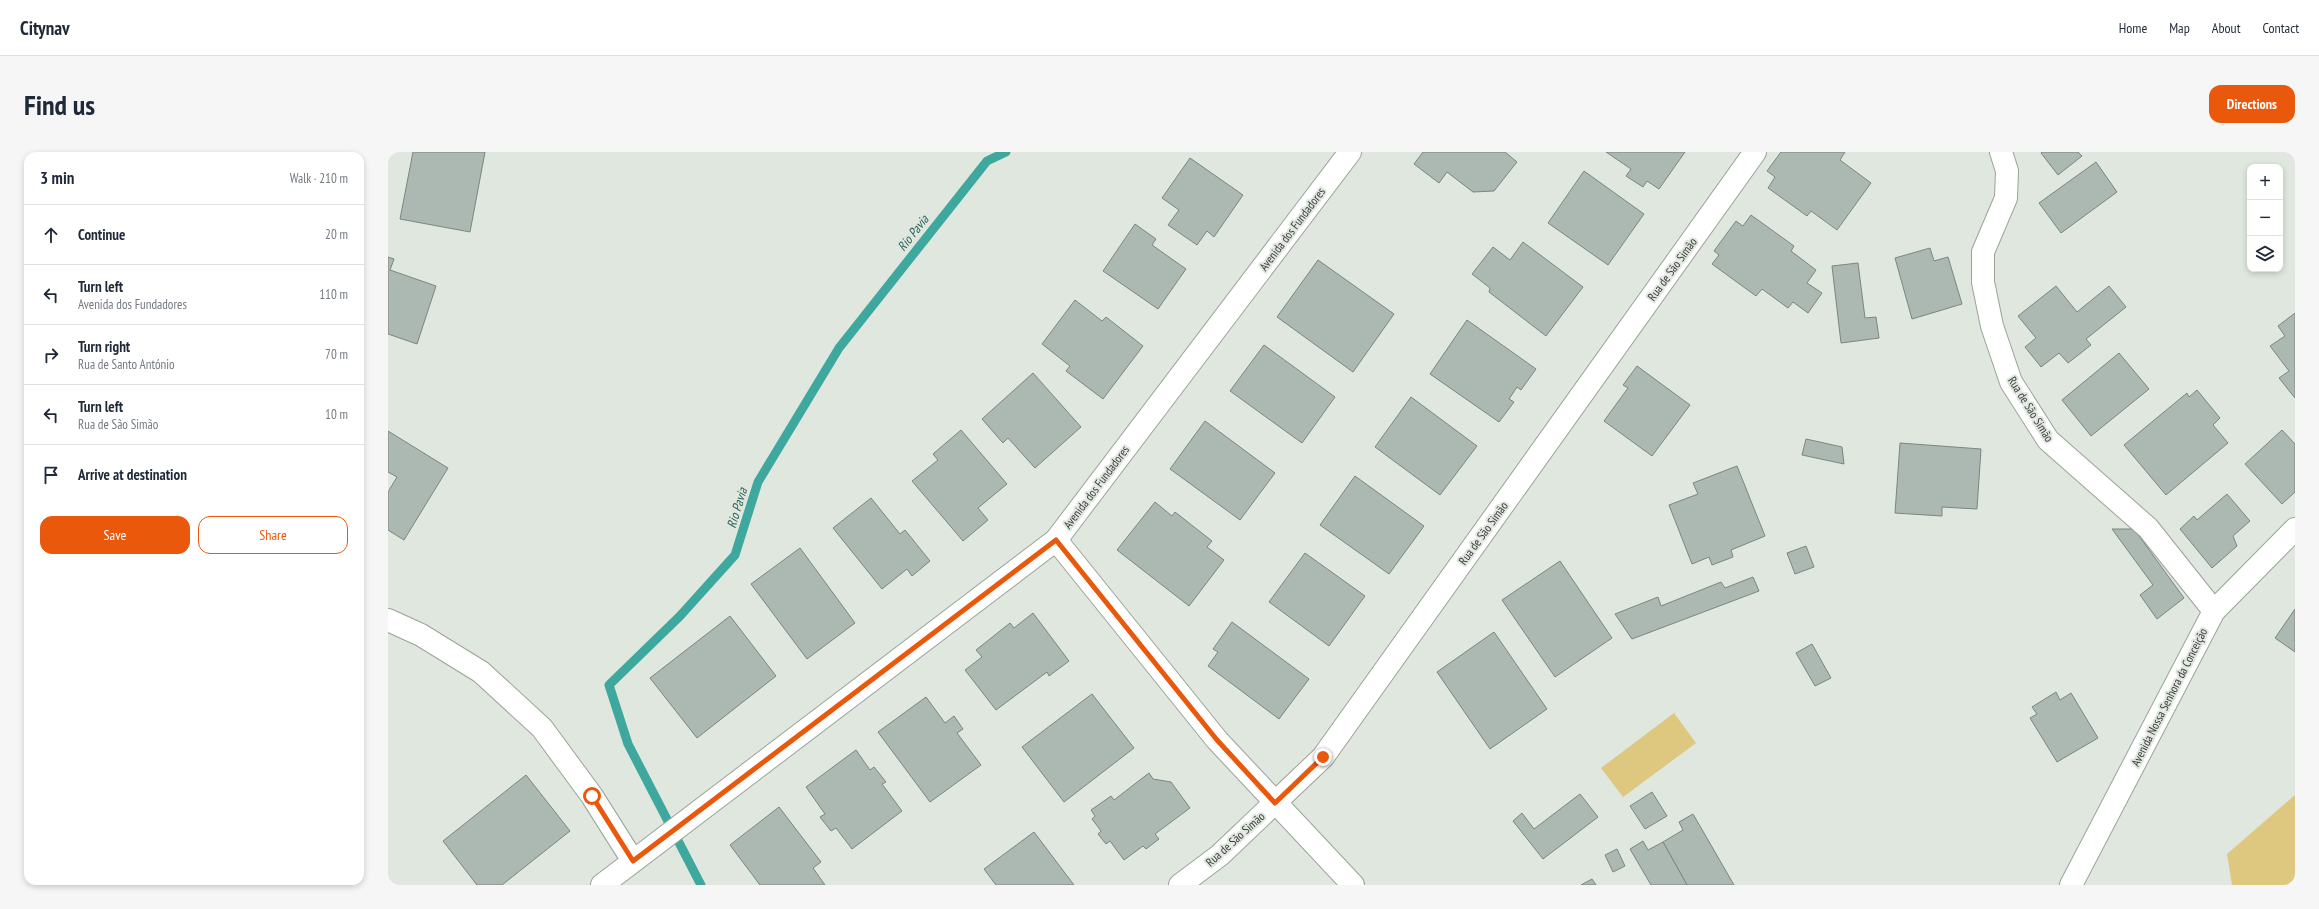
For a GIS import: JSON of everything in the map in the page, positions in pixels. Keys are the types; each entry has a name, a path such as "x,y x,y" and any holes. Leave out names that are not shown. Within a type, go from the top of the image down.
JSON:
{"street":[{"name":"Avenida dos Fundadores","path":"602,885 1056,540 1350,152"},
{"name":"Rua de São Simão","path":"1180,885 1220,855 1323,757 1755,152"},
{"name":"Rua de São Simão","path":"2001,152 2007,170 2006,198 1983,252 1983,282 1992,326 2011,382 2048,440 2148,528 2214,611"},
{"name":"Avenida Nossa Senhora da Conceição","path":"2071,885 2214,611 2295,528"},
{"path":"1056,540 1217,740 1353,885"},
{"path":"388,620 421,635 482,672 542,728 592,796 633,861"}],"shaded area":[{"path":"1674,713 1696,743 1623,797 1601,768"},
{"path":"2295,795 2295,885 2232,885 2227,854"}],"building":[{"path":"413,152 485,152 470,232 400,219"},
{"path":"1423,152 1505,152 1517,162 1494,191 1473,192 1447,172 1439,183 1414,164"},
{"path":"1606,152 1685,152 1659,189 1647,181 1643,187 1626,176 1631,169"},
{"path":"1781,152 1845,152 1840,160 1871,183 1837,230 1811,211 1807,216 1768,188 1775,177 1767,171"},
{"path":"2078,152 2082,156 2058,175 2041,153"},
{"path":"1190,158 1243,195 1214,237 1207,231 1197,245 1168,225 1179,210 1162,198"},
{"path":"2096,162 2117,192 2061,233 2039,203"},
{"path":"1584,171 1644,214 1608,265 1548,223"},
{"path":"1751,215 1794,246 1791,251 1816,270 1807,283 1822,293 1808,313 1793,302 1788,308 1762,289 1756,296 1712,264 1719,255 1714,251 1736,221 1743,226"},
{"path":"1135,224 1156,239 1152,245 1186,269 1158,309 1103,271"},
{"path":"1523,242 1583,287 1546,336 1489,292 1490,288 1472,274 1493,247 1510,260"},
{"path":"1930,248 1934,261 1948,257 1962,304 1912,319 1895,258"},
{"path":"388,257 394,259 390,270 436,286 417,344 388,334"},
{"path":"1318,260 1394,314 1353,372 1277,317"},
{"path":"1858,263 1865,318 1876,317 1879,338 1841,343 1832,266"},
{"path":"2056,286 2077,312 2109,286 2126,307 2086,339 2091,345 2068,363 2059,353 2041,367 2025,347 2036,338 2018,316"},
{"path":"1075,300 1102,321 1106,317 1143,346 1103,399 1066,371 1070,366 1042,344"},
{"path":"2295,313 2295,398 2279,378 2289,371 2270,346 2285,336 2278,326"},
{"path":"1467,320 1536,369 1521,390 1517,387 1509,399 1514,402 1499,422 1430,374"},
{"path":"1264,345 1335,397 1302,443 1230,391"},
{"path":"2119,353 2149,389 2091,436 2062,400"},
{"path":"1637,366 1690,405 1652,456 1604,421 1628,388 1623,385"},
{"path":"1033,373 1081,427 1035,468 1008,438 1003,443 982,419"},
{"path":"2197,390 2220,418 2213,425 2228,443 2166,495 2124,445 2187,393 2189,397"},
{"path":"1411,397 1477,446 1440,495 1375,447"},
{"path":"1205,421 1275,473 1240,520 1170,469"},
{"path":"961,430 1007,484 978,508 988,520 963,541 912,481 938,460 933,454"},
{"path":"2282,430 2295,444 2295,492 2282,504 2245,464"},
{"path":"388,431 448,468 404,540 388,530 388,492 397,477 388,472"},
{"path":"1806,439 1842,447 1844,464 1802,455"},
{"path":"1900,443 1981,449 1977,509 1942,507 1942,516 1895,513"},
{"path":"1737,466 1765,536 1731,550 1733,557 1712,565 1709,557 1692,564 1669,505 1698,494 1693,483"},
{"path":"1355,476 1424,526 1389,574 1320,525"},
{"path":"2227,494 2250,521 2233,536 2237,546 2212,568 2180,529 2194,516 2197,520"},
{"path":"871,498 900,534 905,530 930,561 912,576 907,569 882,589 833,528"},
{"path":"1155,502 1172,516 1175,512 1212,541 1207,547 1224,560 1189,606 1117,550"},
{"path":"2112,529 2134,529 2184,598 2157,619 2140,595 2153,585"},
{"path":"1806,546 1814,567 1795,574 1787,553"},
{"path":"800,548 855,623 807,659 751,584"},
{"path":"1305,553 1365,596 1329,646 1269,602"},
{"path":"1560,561 1612,638 1555,677 1502,600"},
{"path":"1753,577 1759,591 1632,639 1615,614 1658,597 1661,606 1721,582 1725,588"},
{"path":"2295,609 2295,652 2275,638"},
{"path":"1033,613 1069,661 1049,676 1047,672 996,710 965,670 982,657 976,650 1010,623 1014,628"},
{"path":"730,616 776,676 697,738 650,678"},
{"path":"1232,622 1309,679 1279,719 1208,666 1218,652 1213,649"},
{"path":"1494,632 1547,709 1490,749 1437,672"},
{"path":"1812,644 1831,678 1815,686 1796,653"},
{"path":"2056,692 2060,700 2071,693 2098,738 2057,762 2030,718 2037,714 2032,707"},
{"path":"1092,694 1134,748 1064,802 1022,747"},
{"path":"926,697 945,723 954,716 963,729 957,733 981,765 930,802 878,732"},
{"path":"856,750 870,770 874,767 886,782 882,784 902,811 852,849 836,828 831,831 820,817 825,814 806,787"},
{"path":"1149,773 1153,779 1171,782 1190,808 1155,834 1159,839 1146,849 1143,846 1124,860 1110,841 1106,844 1098,834 1101,831 1092,819 1095,816 1091,810 1111,796 1114,800"},
{"path":"526,775 570,831 502,885 477,885 443,841"},
{"path":"1652,792 1667,816 1645,829 1630,806"},
{"path":"1580,794 1598,817 1543,859 1513,821 1522,813 1534,829"},
{"path":"779,807 821,862 813,868 825,885 760,885 730,845"},
{"path":"1693,814 1734,885 1687,885 1663,842 1683,830 1679,822"},
{"path":"1034,832 1074,885 996,885 984,869"},
{"path":"1643,841 1648,850 1663,842 1687,885 1651,885 1630,849"},
{"path":"1617,849 1625,866 1613,872 1605,855"},
{"path":"1592,879 1596,885 1581,885"}],"waterway":[{"name":"Rio Pavia","path":"701,885 628,744 609,685 680,616 735,555 758,482 839,348 987,161 1006,152"}],"route":[{"path":"592,796 633,861 1056,540 1217,740 1275,803 1323,757"}]}
